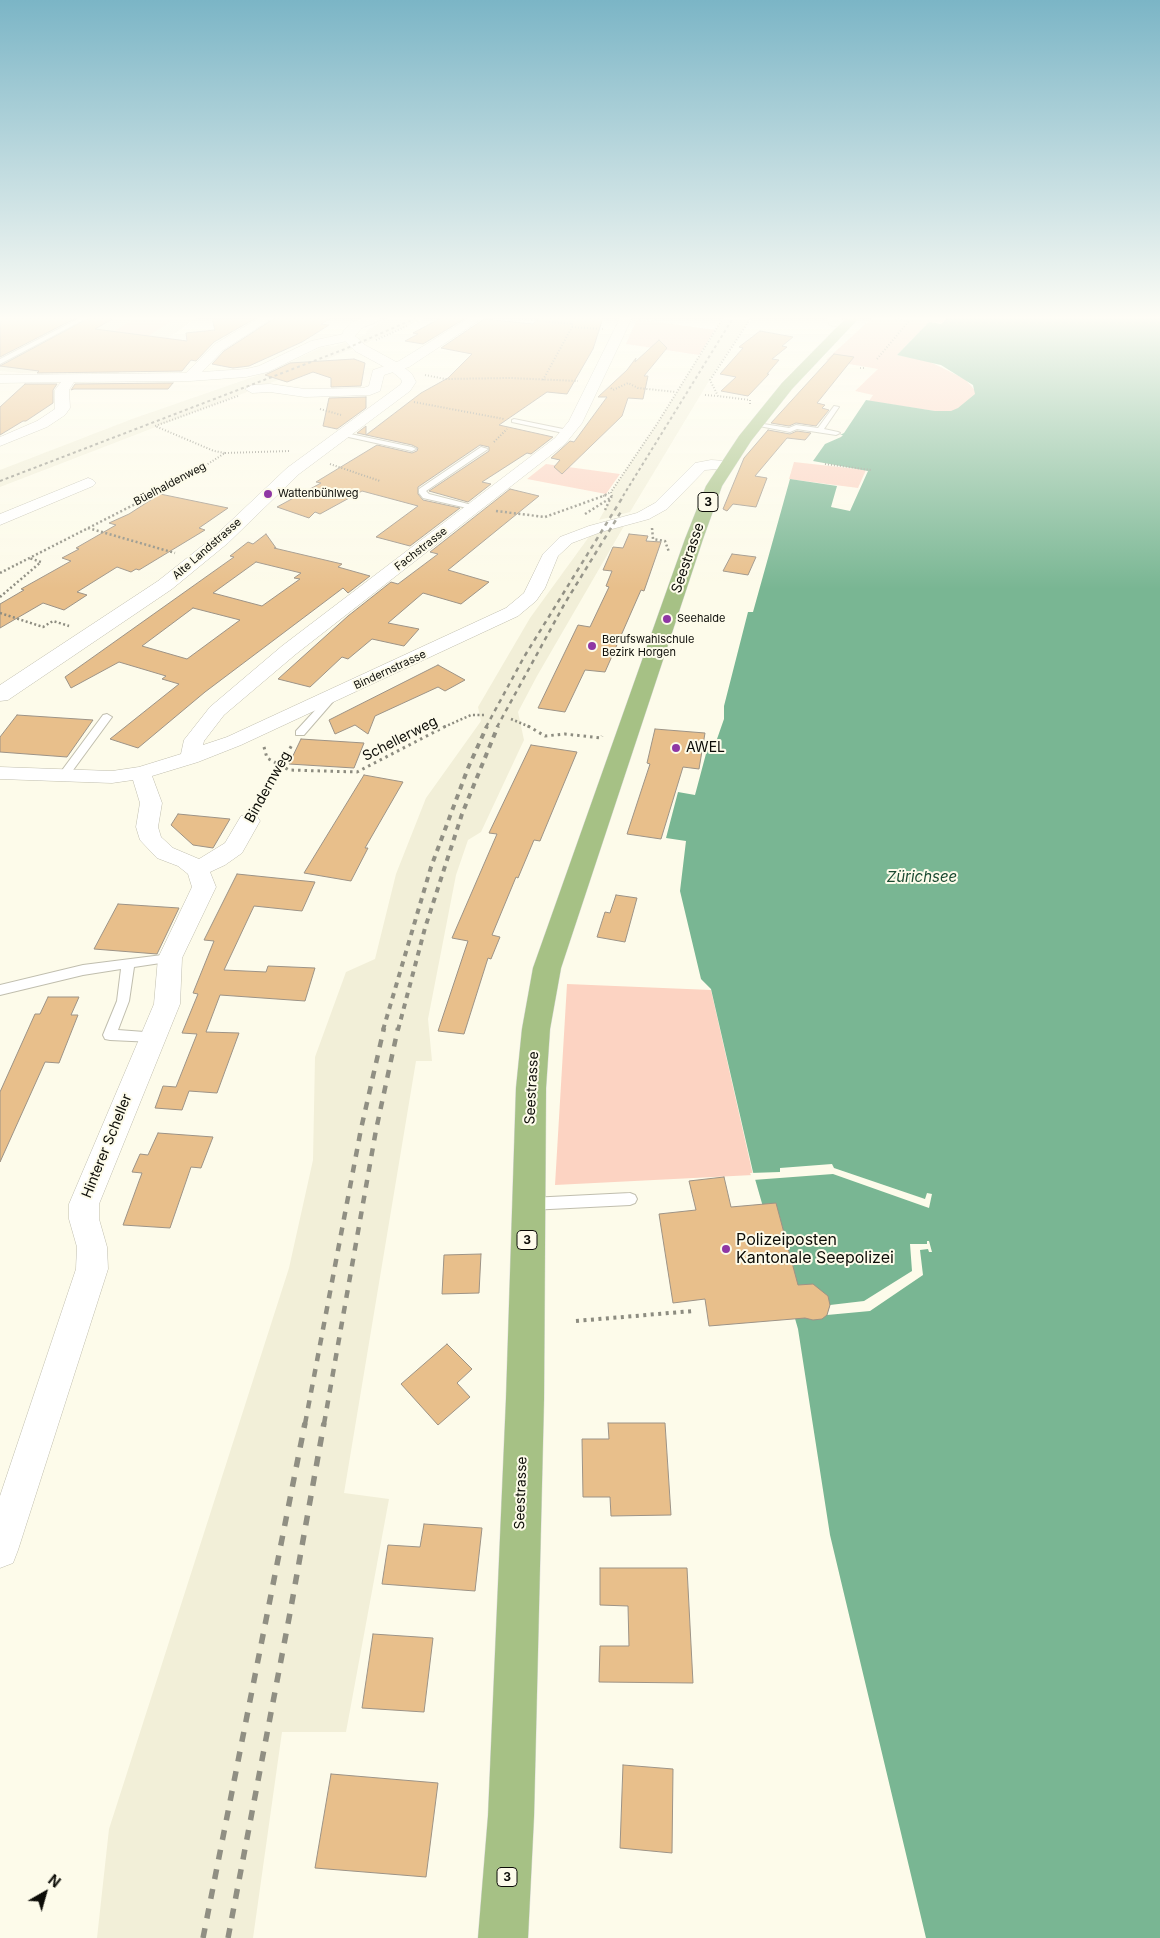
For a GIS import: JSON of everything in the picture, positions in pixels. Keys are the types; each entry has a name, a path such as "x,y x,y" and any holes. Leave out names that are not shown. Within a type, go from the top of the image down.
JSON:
{"main road":[{"name":"Alte Landstrasse","path":"0,694 165,585 222,539 293,471 378,408"},
{"name":"Seestrasse","path":"503,1938 511,1816 524,1408 530,1088 536,1029 547,968 694,539 714,486 726,465 770,408"}],"street":[{"path":"0,442 42,424 63,408"},
{"name":"Fachstrasse","path":"191,758 194,740 217,712 290,650 482,509 568,432 583,408"},
{"name":"Bindernstrasse","path":"0,773 112,776 140,773 191,758 251,733 512,612 530,597 551,554 566,540 595,528 643,516 661,506 700,466 711,464 726,465"},
{"path":"0,520 88,483"},
{"path":"140,773 151,803 147,827 151,840 165,853 186,861 197,869"},
{"name":"Bindernweg","path":"197,869 217,860 234,848 249,821"},
{"name":"Hinterer Scheller","path":"0,1550 92,1269 92,1247 84,1219 84,1204 167,1004 170,958 202,894 203,881 197,869"}],"lane":[{"path":"820,430 835,408"},
{"path":"514,421 568,432"},
{"path":"757,425 790,430 796,427 836,433"},
{"path":"344,434 412,449"},
{"path":"482,509 426,496 422,492 484,449"},
{"path":"300,733 334,695"},
{"path":"64,775 107,717"},
{"path":"0,990 83,970 170,958"},
{"path":"128,964 123,1001 110,1035 153,1037"},
{"path":"527,1204 630,1199"}],"path":[{"name":"Büelhaldenweg","path":"201,408 155,426 214,451 225,452"},
{"path":"449,408 514,421 501,437 484,449"},
{"path":"482,509 545,517 611,492 665,408"},
{"path":"225,452 282,450 295,452"},
{"name":"Büelhaldenweg","path":"0,573 189,476 225,452"},
{"path":"326,462 380,481"},
{"path":"824,464 871,470"},
{"path":"611,492 612,497"},
{"path":"652,519 653,539 665,541 669,554 675,555"},
{"path":"87,527 180,554"},
{"path":"0,597 41,562 29,558"},
{"path":"0,612 43,628 53,621 60,624"},
{"name":"Schellerweg","path":"279,766 289,770 357,772 458,720 471,715 484,715"},
{"path":"510,719 521,722 545,736 565,734 601,738"},
{"path":"251,733 264,746 267,758 279,766"},
{"name":"Bindernweg","path":"249,821 279,766 300,733"},
{"path":"576,1321 693,1311"}],"shaded area":[{"path":"162,408 204,408 0,487 0,470"},
{"path":"667,408 692,408 630,512 599,520 612,497 611,492"},
{"path":"918,408 961,408 954,414"},
{"path":"794,462 866,470 858,488 789,479"},
{"path":"546,464 620,474 606,494 527,479"},
{"path":"624,526 518,712 524,740 481,832 468,840 456,875 428,1019 432,1061 416,1061 344,1493 389,1499 346,1732 282,1732 253,1938 97,1938 109,1829 289,1268 313,1160 315,1057 346,972 375,959 396,874 426,798 481,721 478,707 530,618 591,534"},
{"path":"567,984 711,990 753,1175 555,1185"}],"water":[{"name":"Zürichsee","path":"860,408 919,408 951,411 957,408 1160,408 1160,1938 926,1938 830,1535 798,1329 753,1172 711,989 701,979 680,891 686,841 666,838 678,792 695,795 707,750 717,739 724,719 724,706 748,612 753,612 790,479 837,486 831,507 850,511 868,471 813,461 825,444 843,435 840,435 844,433"}],"pier":[{"path":"832,1164 834,1168 925,1199 927,1193 932,1194 929,1208 833,1174 753,1180 750,1173 780,1172 780,1168"},
{"path":"927,1241 929,1241 932,1252 929,1252 928,1249 920,1250 923,1275 870,1311 827,1315 830,1305 864,1301 912,1271 910,1244 927,1244"}],"building":[{"path":"0,408 45,408 26,421 0,435"},
{"path":"327,408 365,408 337,429 323,426"},
{"path":"401,408 523,408 499,425 553,437 531,454 527,453 482,482 491,484 468,502 429,491 489,451 489,447 480,445 418,487 418,494 423,500 460,508 410,546 376,537 418,506 362,491 320,514 315,512 309,518 277,507 321,483 316,482 377,445 412,453 417,451 418,448 366,435"},
{"path":"599,408 625,408 622,416 562,474 554,467 560,460 551,458 570,441 574,442"},
{"path":"784,408 829,410 816,426 796,423 789,426 771,423"},
{"path":"366,426 366,435 357,433"},
{"path":"768,430 790,434 797,431 811,433 805,440 787,438 755,476 767,478 756,507 733,504 727,511 723,509 744,458"},
{"path":"510,489 539,496 448,570 489,582 461,604 423,593 388,623 419,629 404,646 372,639 348,659 342,657 310,687 278,679 348,616 391,582 398,584 438,554 430,552"},
{"path":"160,494 228,508 199,528 205,530 139,570 136,569 131,572 117,567 77,592 87,595 64,610 43,603 0,628 0,604 24,590 21,589 71,561 62,558 116,525 109,523 129,514"},
{"path":"266,534 276,548 274,548 342,564 338,567 370,576 348,593 343,588 205,692 138,748 110,739 179,684 162,679 166,676 119,662 71,688 65,677 234,557 230,556 248,542 253,544","holes":["256,562 301,573 294,578 300,579 262,606 213,593","193,608 240,620 187,659 142,646"]},
{"path":"629,534 648,536 646,541 661,542 644,591 641,590 605,672 585,670 565,712 538,708 578,625 590,627 609,587 606,586 612,571 603,570 613,547 623,548"},
{"path":"732,554 756,557 748,575 723,571"},
{"path":"438,665 465,680 445,691 438,687 375,716 368,734 355,725 335,734 329,720"},
{"path":"17,715 93,720 67,757 0,752 0,737"},
{"path":"655,729 705,733 699,769 683,767 661,839 627,834 650,764 647,763"},
{"path":"301,739 364,743 354,768 289,764"},
{"path":"531,745 577,752 540,841 534,840 518,878 516,877 492,935 500,937 491,959 488,958 464,1034 438,1031 468,941 452,938 497,834 489,833"},
{"path":"364,775 403,782 365,848 368,848 351,881 304,873"},
{"path":"178,814 230,819 213,848 193,845 171,825"},
{"path":"237,874 315,882 302,911 254,906 224,970 266,972 268,966 315,968 305,1001 220,995 206,1032 239,1033 217,1093 189,1091 182,1110 155,1108 163,1086 176,1087 197,1034 182,1033 198,994 193,993 214,941 204,940"},
{"path":"616,895 637,898 625,942 597,937 605,912 610,913"},
{"path":"118,904 179,908 157,954 94,949"},
{"path":"48,997 79,997 71,1015 78,1015 59,1063 45,1062 0,1162 0,1092 35,1014 40,1014"},
{"path":"158,1133 213,1137 201,1168 191,1167 170,1228 123,1225 142,1173 132,1172 140,1154 148,1155"},
{"name":"Polizeiposten Kantonale Seepolizei","path":"724,1177 731,1207 776,1203 798,1285 813,1284 828,1296 830,1305 827,1315 822,1319 813,1320 805,1318 709,1326 705,1299 673,1303 659,1214 696,1210 689,1181"},
{"path":"481,1254 479,1293 442,1294 444,1255"},
{"path":"447,1344 472,1369 457,1383 470,1397 438,1425 401,1384"},
{"path":"608,1423 665,1423 671,1515 611,1516 610,1497 583,1497 582,1439 609,1439"},
{"path":"424,1524 482,1528 475,1591 382,1584 388,1545 420,1547"},
{"path":"600,1568 687,1568 693,1683 599,1682 600,1646 629,1646 628,1606 600,1605"},
{"path":"373,1634 433,1638 424,1712 362,1708"},
{"path":"623,1765 673,1769 672,1853 620,1848"},
{"path":"331,1774 438,1783 426,1877 315,1868"}],"railway":[{"path":"0,481 190,408"},
{"path":"623,496 677,408"},
{"path":"486,727 524,657 624,495"},
{"path":"497,727 565,603 622,510"},
{"path":"383,1030 431,867 468,768 487,726"},
{"path":"398,1030 425,928 462,814 498,726"},
{"path":"305,1424 361,1129 384,1028"},
{"path":"324,1424 376,1130 398,1028"},
{"path":"203,1938 305,1423"},
{"path":"228,1938 324,1423"}],"place":[{"name":"Wattenbühlweg","path":"268,494"},
{"name":"Seehalde","path":"667,619"},
{"name":"Berufswahlschule Bezirk Horgen","path":"592,646"},
{"name":"AWEL","path":"676,748"},
{"name":"Polizeiposten Kantonale Seepolizei","path":"726,1249"}]}
